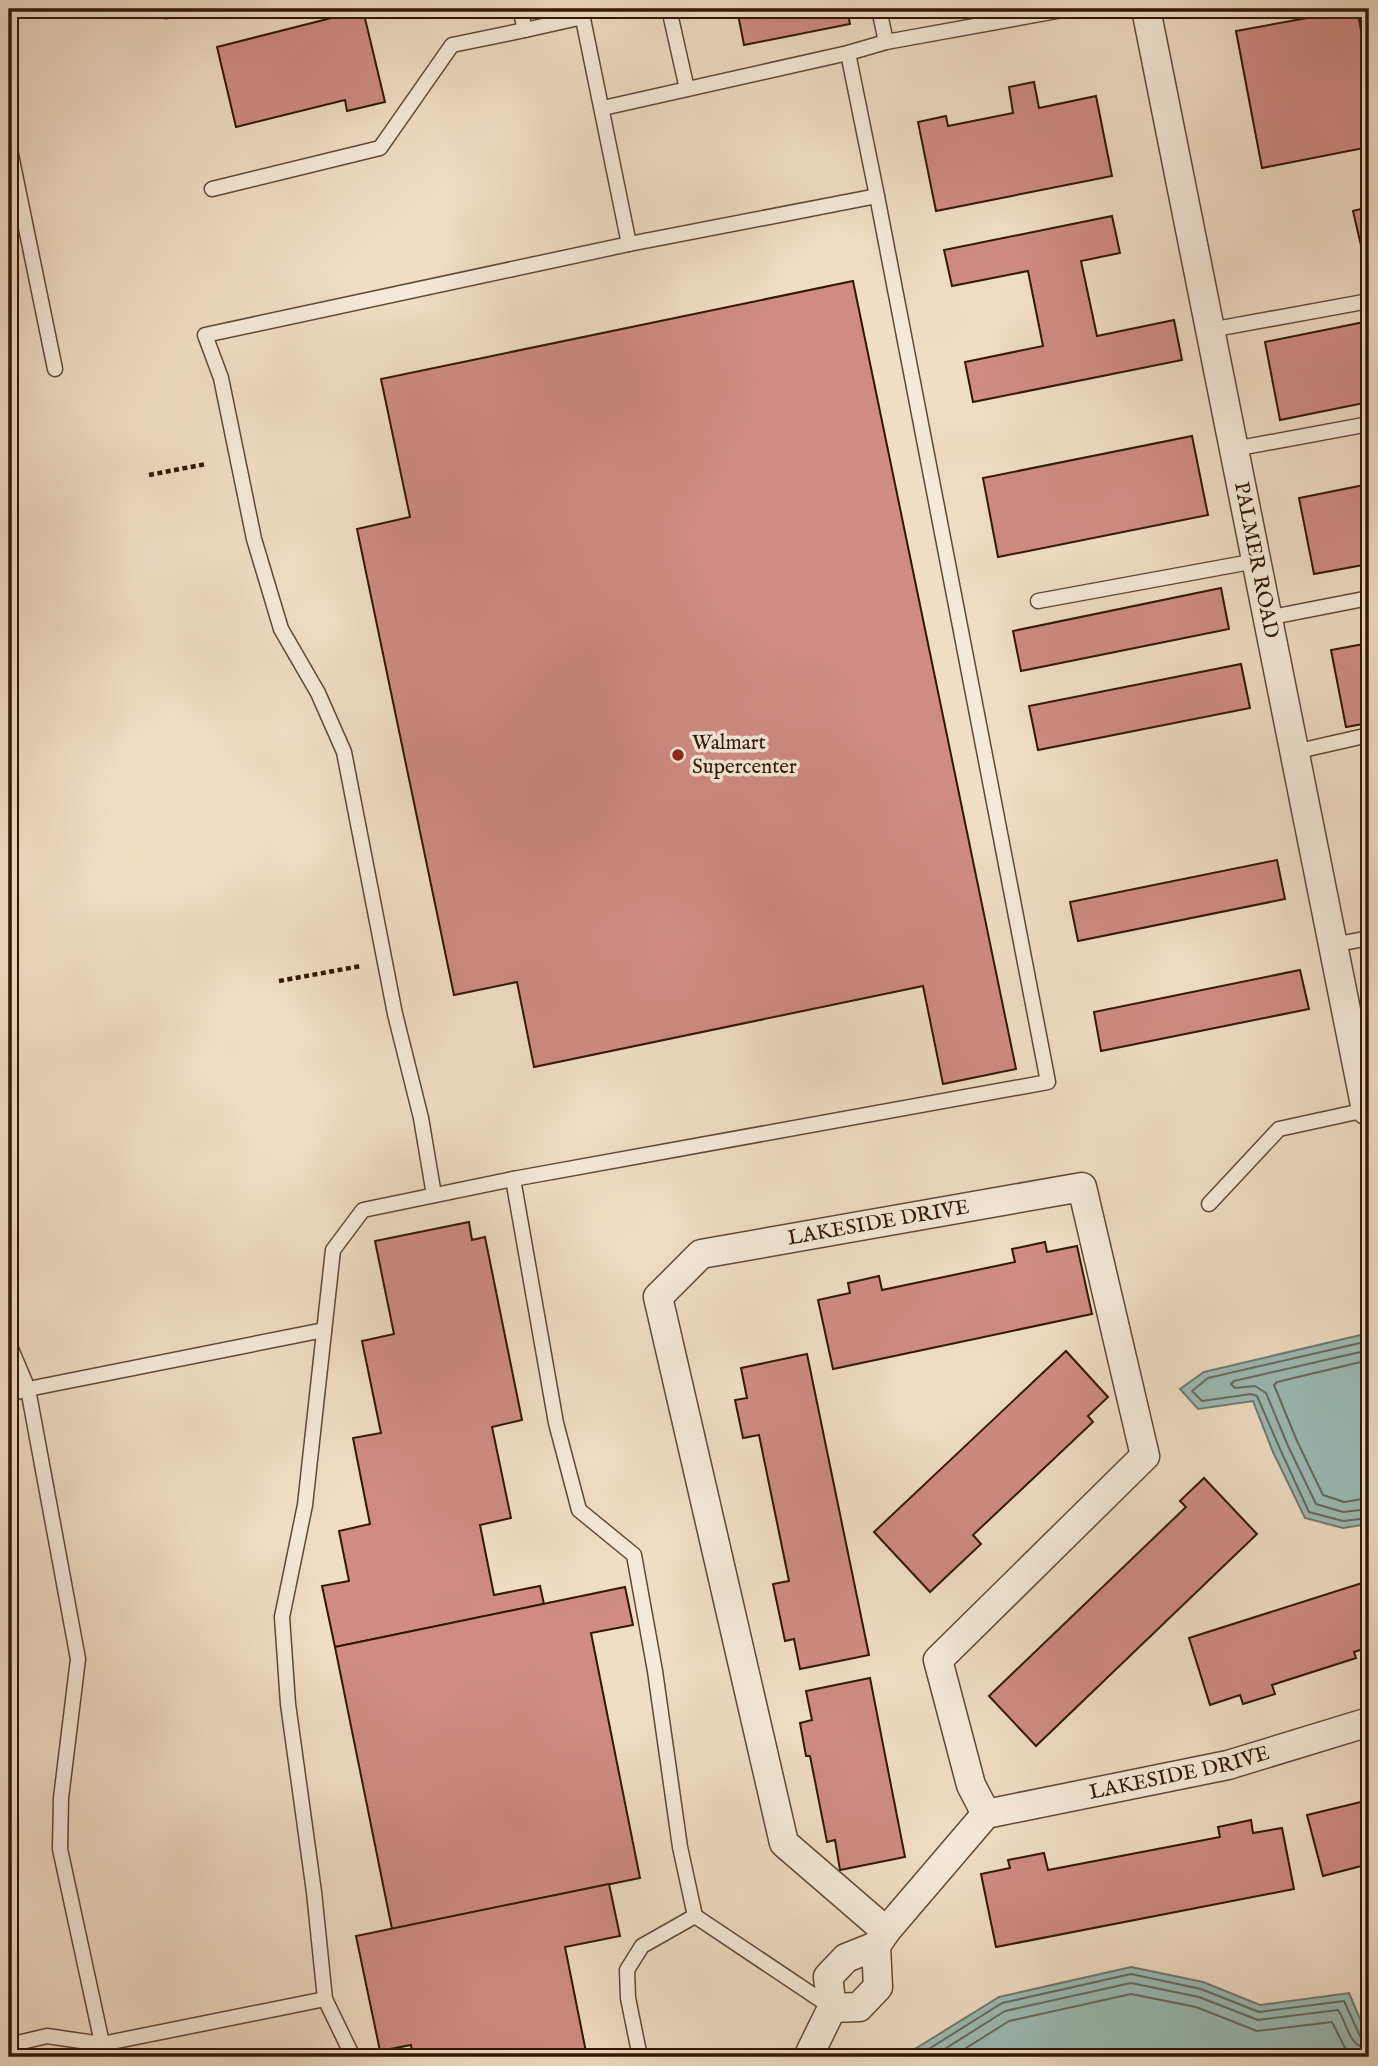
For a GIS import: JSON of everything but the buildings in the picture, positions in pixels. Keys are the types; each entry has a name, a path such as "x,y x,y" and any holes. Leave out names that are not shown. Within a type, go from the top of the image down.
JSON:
{"street":[{"name":"PALMER ROAD","path":"1146,9 1366,1110"},
{"name":"LAKESIDE DRIVE","path":"881,1938 784,1843 658,1297 701,1254 1082,1187 1145,1455 938,1660 971,1785 986,1814 1228,1765 1369,1722"},
{"path":"808,2057 832,2008 828,1977 846,1958 881,1938 986,1814"},
{"path":"832,2008 859,2007 878,1987 881,1938"}],"lane":[{"path":"520,9 525,30"},
{"path":"669,9 687,89"},
{"path":"879,9 886,42"},
{"path":"603,108 886,42 1069,9"},
{"path":"212,189 380,148 453,45 525,30 582,13 629,244"},
{"path":"353,2057 325,1999 314,1892 288,1704 282,1617 305,1505 333,1250 363,1210 1048,1082 848,53"},
{"path":"9,145 55,369"},
{"path":"434,1195 421,1118 395,1014 344,752 318,693 281,629 254,539 221,378 205,335 629,244 877,196"},
{"path":"1210,330 1369,301"},
{"path":"1234,449 1369,424"},
{"path":"1038,601 1256,561"},
{"path":"1267,618 1369,598"},
{"path":"1294,752 1369,735"},
{"path":"1333,945 1369,938"},
{"path":"1209,1204 1279,1129 1366,1110"},
{"path":"513,1180 556,1423 579,1510 634,1555 655,1671 680,1847 695,1916 832,2008"},
{"path":"9,1394 324,1330"},
{"path":"9,1344 27,1389 78,1659 61,1798 60,1849 104,2051"},
{"path":"9,1387 27,1389"},
{"path":"640,2057 628,1998 627,1970 642,1946 695,1916"},
{"path":"81,2057 325,1999"},
{"path":"9,2045 47,2036 104,2051"}],"path":[{"path":"149,475 206,464"},
{"path":"279,981 385,961"}],"water":[{"path":"1369,1333 1369,1524 1343,1528 1305,1518 1273,1452 1253,1401 1198,1409 1180,1389 1204,1372"},
{"path":"1131,1967 1203,1982 1260,2005 1349,1993 1369,2040 1369,2057 902,2057 999,1997"}],"place":[{"name":"Walmart Supercenter","path":"678,755"}]}
